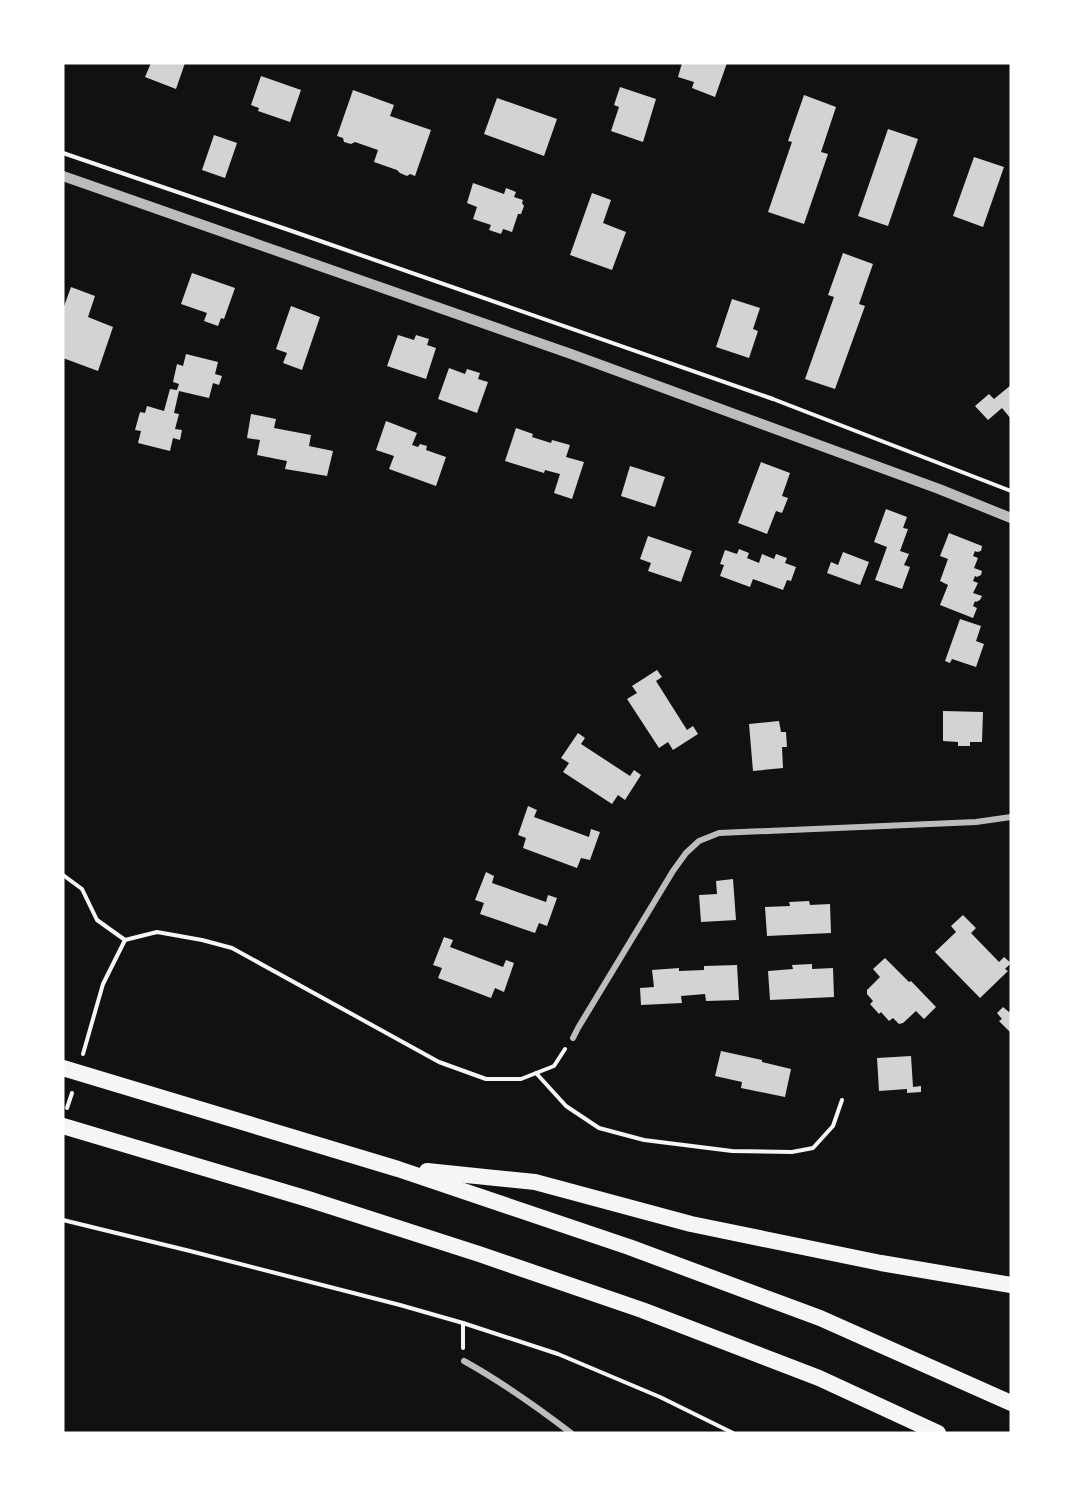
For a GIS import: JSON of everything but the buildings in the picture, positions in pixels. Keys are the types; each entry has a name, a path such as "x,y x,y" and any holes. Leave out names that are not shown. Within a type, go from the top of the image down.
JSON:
{"highway":[{"path":"63,1068 398,1169 629,1246 820,1318 1011,1403"},
{"path":"63,1126 285,1192 642,1310 819,1378 938,1433"},
{"path":"398,1169 535,1182 702,1227 881,1263 1011,1285"}],"street":[{"path":"63,176 571,354 928,484 1011,518"},
{"path":"573,1038 673,871 686,853 699,841 719,833 976,822 1011,817"},
{"path":"464,1361 495,1378 571,1433"}],"path":[{"path":"63,153 773,399 1011,491"},
{"path":"63,875 82,889 97,920 125,940 157,932 232,948 439,1062 486,1079 521,1079 554,1066 573,1038"},
{"path":"104,984 125,940"},
{"path":"536,1073 566,1106 598,1128 644,1140 732,1151 792,1152 813,1148 833,1126 842,1100"},
{"path":"63,1220 463,1323 558,1354 660,1397 733,1433"},
{"path":"463,1323 464,1361"}]}
